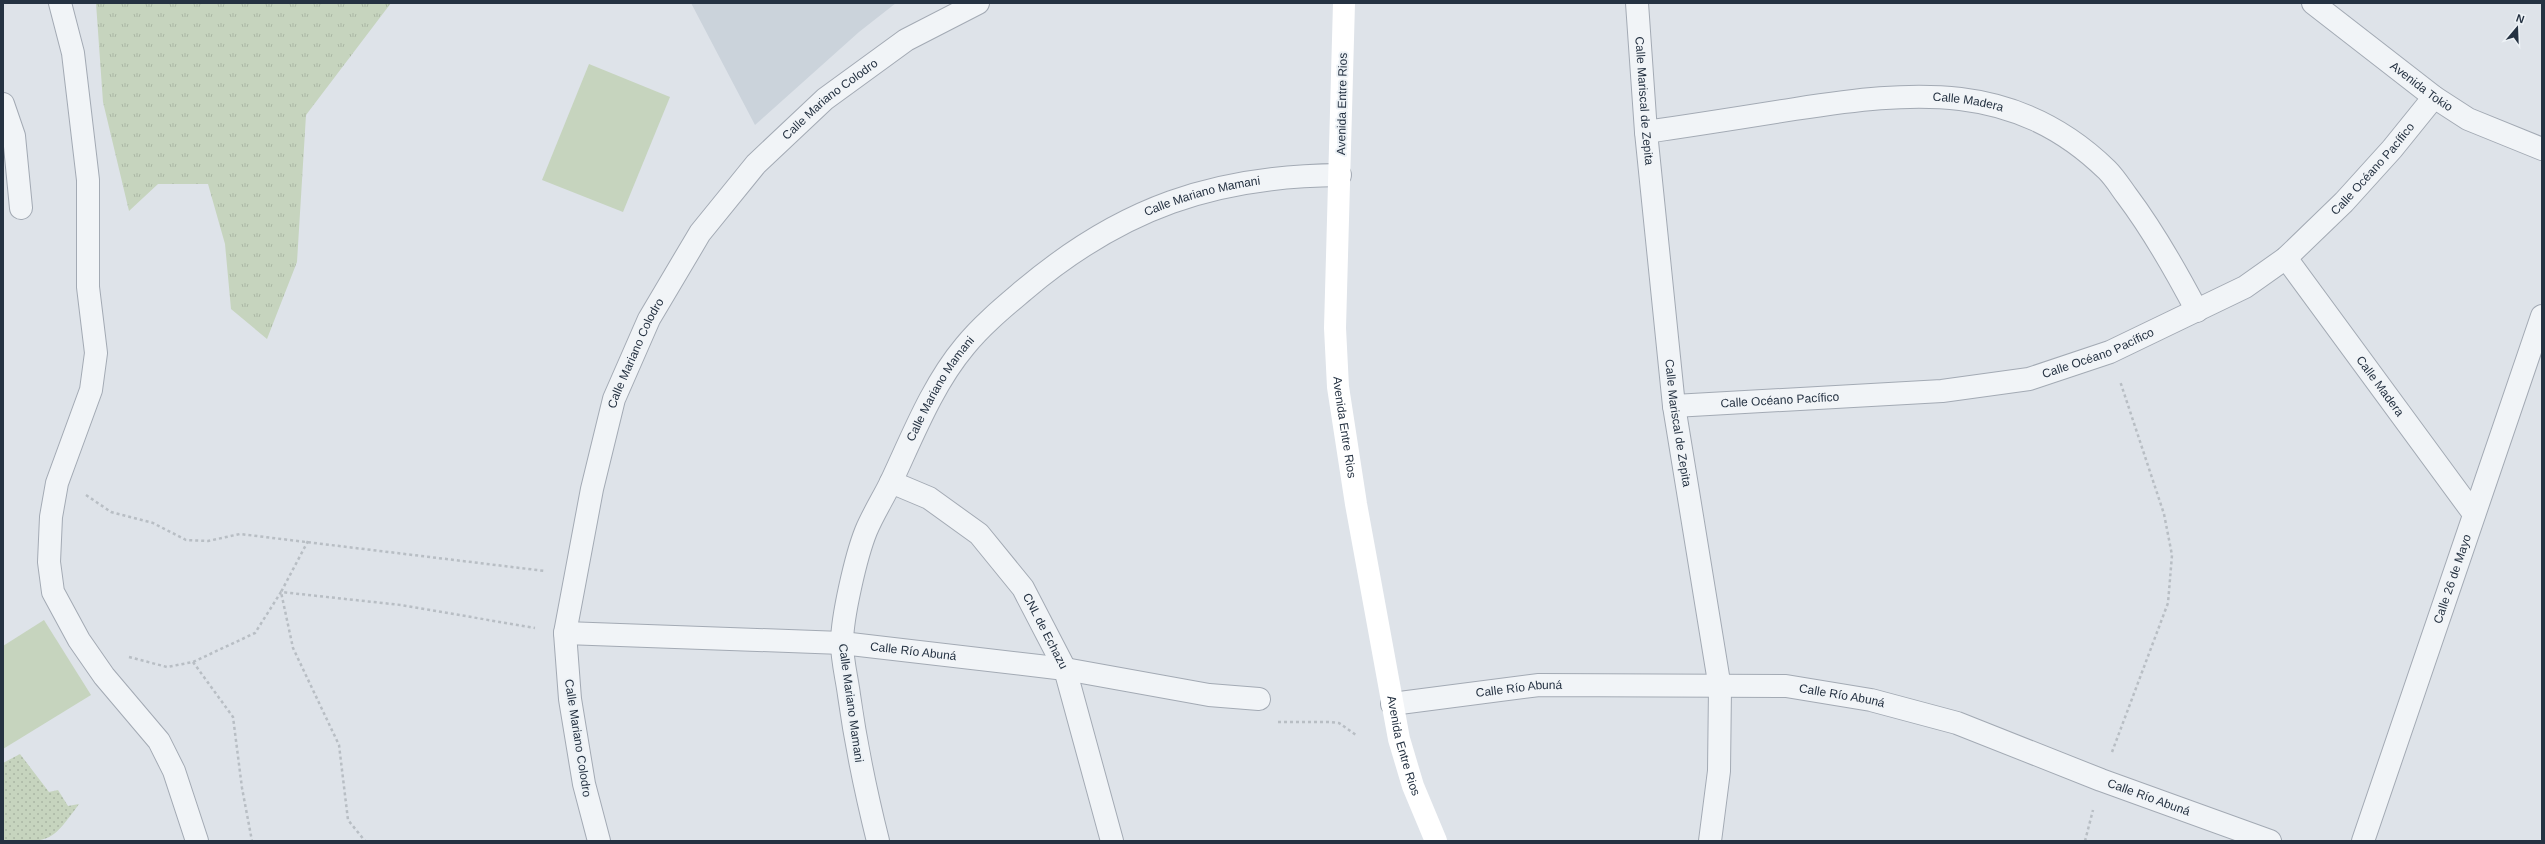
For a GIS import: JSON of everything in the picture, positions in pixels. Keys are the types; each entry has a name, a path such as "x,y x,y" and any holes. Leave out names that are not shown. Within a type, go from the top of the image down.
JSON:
{"main road":[{"name":"Avenida Entre Rios","path":"1344,3 1335,328 1338,387 1356,504 1399,739 1413,786 1436,841"}],"street":[{"path":"60,3 73,53 88,180 88,287 96,353 91,390 57,483 51,517 49,562 53,592 79,640 104,676 158,741 174,771 197,841"},
{"name":"Calle Mariano Colodro","path":"599,841 584,784 570,699 565,633 592,489 614,399 649,319 700,233 756,164 825,99 906,40 978,3"},
{"name":"Calle Mariscal de Zepita","path":"1637,3 1646,132 1674,406 1720,688 1719,771 1710,841"},
{"name":"Avenida Tokio","path":"2313,3 2434,97 2468,119 2542,148"},
{"name":"Calle Madera","path":"1646,132 1891,96 1944,96 1998,105 2033,118 2072,139 2108,171 2140,213 2170,259 2197,311"},
{"name":"Calle Océano Pacífico","path":"1674,406 1942,391 2029,379 2110,352 2245,287 2286,258 2344,202 2392,149 2434,97"},
{"path":"3,104 14,136 22,208"},
{"name":"Calle Mariano Mamani","path":"878,841 860,771 842,643 848,598 866,531 933,396 964,346 1008,303 1047,271 1088,241 1135,215 1185,196 1236,185 1295,176 1340,175"},
{"name":"Calle Madera","path":"2286,258 2474,514"},
{"name":"Calle 26 de Mayo","path":"2363,841 2542,316"},
{"name":"CNL de Echazu","path":"891,482 929,498 979,534 1023,588 1065,669 1112,841"},
{"name":"Calle Río Abuná","path":"565,633 842,643 1065,669 1209,695 1259,699"},
{"name":"Calle Río Abuná","path":"1392,704 1539,685 1720,688 1786,686 1870,700 1957,723 2101,780 2270,841"}],"path":[{"path":"2085,841 2101,780 2168,603 2172,555 2164,514 2110,352"},
{"path":"57,483 89,497 111,512 153,523 186,540 208,541 240,534 308,541 576,575"},
{"path":"124,655 167,667 193,662 255,633 281,592 308,541"},
{"path":"281,592 401,605 565,633"},
{"path":"281,592 293,648 339,745 348,820 366,841"},
{"path":"193,662 233,718 242,788 252,841"},
{"path":"1294,723 1335,723 1356,735"}],"shaded area":[{"path":"691,3 896,3 859,32 755,125"}],"green space":[{"path":"96,3 391,3 306,115 297,262 267,339 231,309 225,244 208,184 158,184 129,211 103,102"},
{"path":"589,64 670,97 623,212 542,180"},
{"path":"44,620 91,695 3,749 3,646"},
{"path":"20,754 49,792 58,790 68,806 79,804 62,827 48,838 31,841 3,841 3,763"}]}
